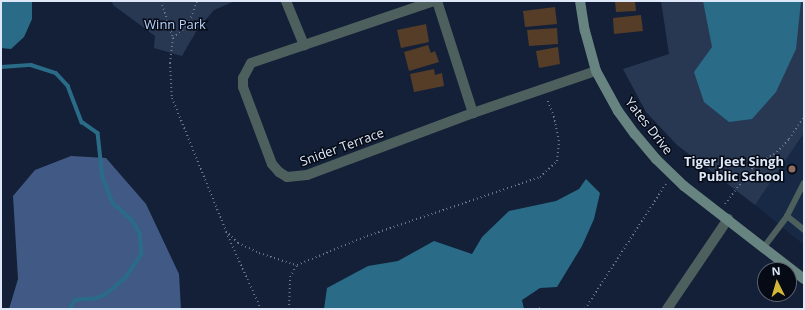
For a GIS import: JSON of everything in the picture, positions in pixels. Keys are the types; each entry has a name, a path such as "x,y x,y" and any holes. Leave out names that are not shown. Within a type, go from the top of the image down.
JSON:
{"street":[{"path":"286,1 304,45"},
{"name":"Snider Terrace","path":"434,1 251,63 243,78 243,87 272,164 279,172 287,177 307,175 473,113 596,71"},
{"path":"437,1 473,113"},
{"name":"Yates Drive","path":"580,1 585,31 596,71 618,111 652,154 672,175 804,279"},
{"path":"667,309 728,219"}],"lane":[{"path":"764,248 787,216 804,183"},
{"path":"787,216 804,230"}],"path":[{"path":"161,1 173,38 170,63 172,98 226,231 261,309"},
{"path":"173,38 188,25 197,1"},
{"path":"288,309 290,277 297,265 367,236 540,176 557,161 558,141 554,117 543,89"},
{"path":"718,212 753,167 777,152 789,139 804,117"},
{"path":"585,309 672,175"},
{"path":"226,231 238,243 297,265"}],"shaded area":[{"path":"1,1 32,1 32,19 24,37 11,49 1,48"},
{"path":"703,1 801,1 796,49 776,92 752,119 729,122 704,102 694,72 712,47"},
{"name":"Tiger Jeet Singh Public School","path":"804,133 804,245 755,205"},
{"path":"71,156 106,158 146,204 179,274 181,309 9,309 18,279 13,196 35,170"},
{"path":"586,179 600,193 594,219 582,246 557,287 540,288 522,300 524,309 324,309 327,288 368,266 398,261 434,241 472,254 482,237 509,211 556,201 579,189"}],"green space":[{"name":"Winn Park","path":"112,1 235,1 214,10 197,30 182,56 154,48 155,36 113,5"},
{"path":"661,1 804,1 804,133 755,205 677,145 646,112 623,69 669,54"}],"building":[{"path":"615,1 635,1 636,11 616,12"},
{"path":"555,7 557,24 525,27 523,11"},
{"path":"641,15 643,31 614,34 613,18"},
{"path":"426,24 429,42 401,48 397,30"},
{"path":"557,28 558,44 529,46 527,30"},
{"path":"428,45 431,53 435,51 439,62 409,71 404,52"},
{"path":"558,47 560,64 539,68 536,51"},
{"path":"434,69 435,75 442,73 444,86 414,92 410,74"}],"waterway":[{"path":"1,67 31,65 56,73 68,86 82,122 98,133 103,178 113,203 131,219 140,233 142,254 126,278 106,295 95,299 76,300 70,309"}],"place":[{"name":"Tiger Jeet Singh Public School","path":"792,169"}]}
